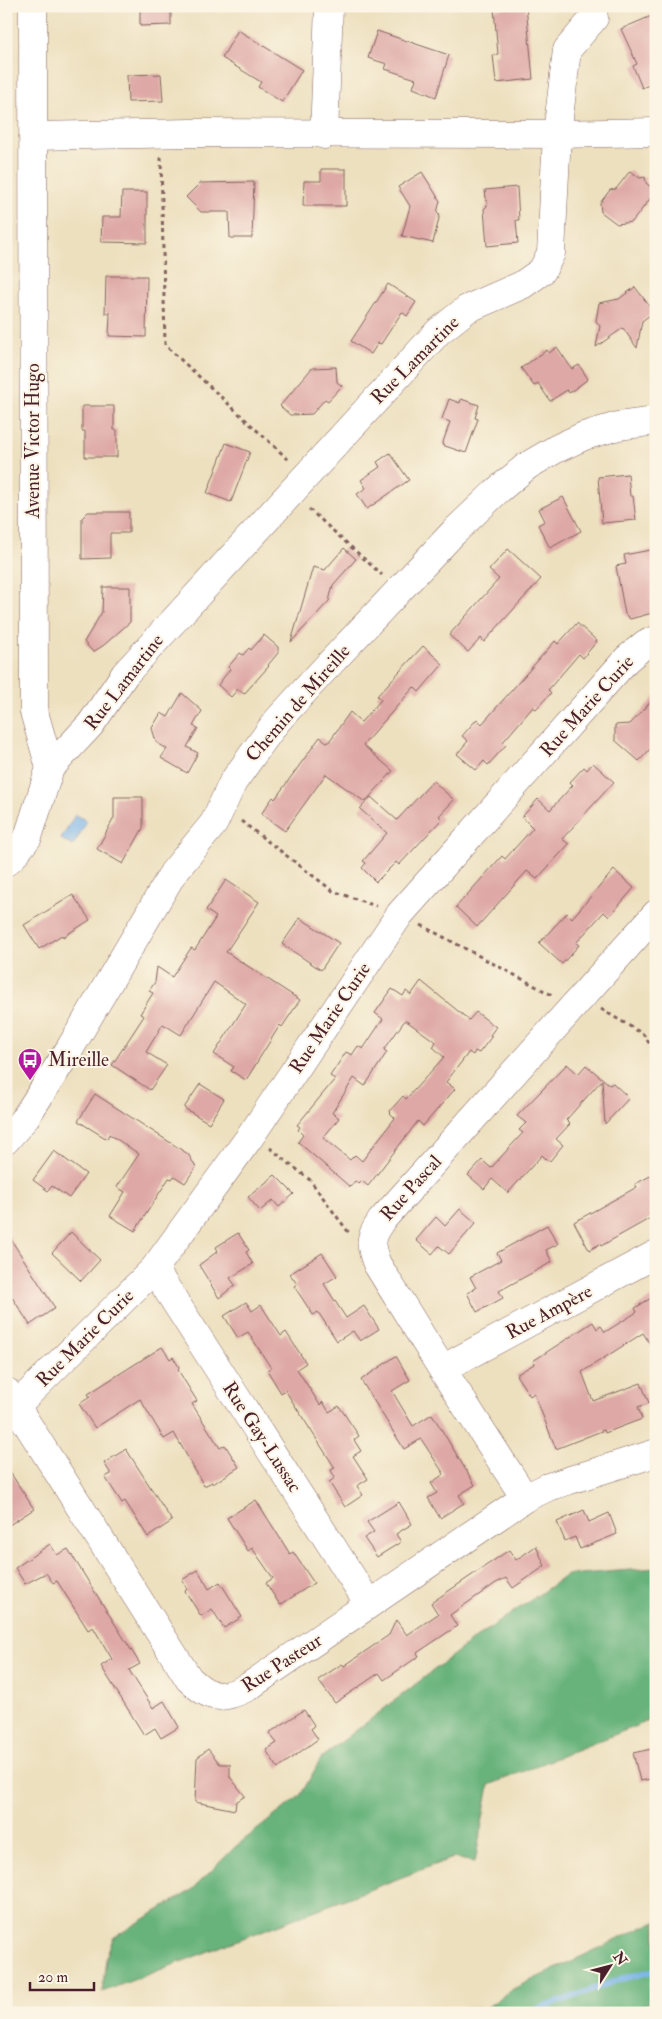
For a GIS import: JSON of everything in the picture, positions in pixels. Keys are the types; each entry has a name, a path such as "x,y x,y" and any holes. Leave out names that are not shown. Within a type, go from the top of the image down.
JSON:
{"street":[{"name":"Avenue Victor Hugo","path":"33,6 34,712 50,768"},
{"path":"324,135 329,6"},
{"name":"Rue Lamartine","path":"50,768 92,724 125,674 438,332 466,309 522,285 542,270 551,253 557,134 567,50 594,18"},
{"path":"33,136 656,132"},
{"name":"Chemin de Mireille","path":"6,1140 25,1118 69,1050 173,873 214,823 232,782 276,722 454,532 496,491 527,466 556,449 584,436 618,426 656,421"},
{"name":"Rue Marie Curie","path":"11,1398 154,1269 252,1134 400,914 627,659 645,644 656,640"},
{"path":"6,862 14,856 28,837 50,768"},
{"name":"Rue Pascal","path":"370,1247 372,1234 382,1221 656,914"},
{"path":"370,1247 377,1264 525,1498"},
{"name":"Rue Ampère","path":"442,1369 656,1254"},
{"name":"Rue Gay-Lussac","path":"154,1269 369,1604"},
{"name":"Rue Pasteur","path":"11,1398 189,1679 203,1692 218,1697 231,1696 248,1687 525,1498 548,1487 656,1453"}],"path":[{"path":"160,134 165,344 298,483 373,567"},
{"path":"581,998 643,1034 656,1053"},
{"path":"252,1134 310,1180 353,1238 370,1247"}],"green space":[{"path":"656,1568 656,1718 489,1785 475,1862 452,1858 102,1992 106,1959 113,1938 192,1890 235,1847 300,1796 322,1757 470,1642 567,1575"},
{"path":"656,1921 656,2000 622,2013 416,2013 437,2009 486,2008 513,1989"}],"water":[{"path":"75,815 87,821 73,846 61,839"}],"building":[{"path":"140,6 171,6 171,25 140,26"},
{"path":"526,6 533,79 496,83 493,55 498,54 494,9"},
{"path":"656,14 656,82 642,88 633,66 637,64 621,29"},
{"path":"238,30 302,70 282,102 258,87 261,82 222,58"},
{"path":"377,31 449,55 436,97 413,88 416,79 385,69 387,64 368,58"},
{"path":"161,74 163,101 128,102 127,75"},
{"path":"321,169 346,169 346,206 303,206 304,181 321,181"},
{"path":"630,171 640,178 645,177 646,183 656,191 632,222 617,224 601,212 600,203 610,190 616,189"},
{"path":"422,172 440,201 437,213 440,214 433,243 402,236 410,206 398,187"},
{"path":"254,182 252,238 230,238 229,212 201,212 186,197 200,183"},
{"path":"517,187 519,220 516,220 518,243 487,246 484,209 487,206 485,190"},
{"path":"122,192 147,192 147,243 101,242 102,217 121,217"},
{"path":"106,276 147,276 146,337 109,336 110,313 105,313"},
{"path":"388,284 416,302 407,316 402,312 381,344 378,343 371,354 351,341"},
{"path":"635,287 654,312 642,321 637,348 623,328 596,347 600,326 596,321 599,303 619,299"},
{"path":"557,347 572,369 579,365 588,379 569,393 567,390 550,401 538,383 534,386 521,368 547,350 549,353"},
{"path":"336,367 337,382 342,386 328,401 325,399 312,414 290,415 280,406 312,368"},
{"path":"449,399 460,403 461,399 479,405 475,418 478,419 466,453 442,445 450,422 442,419"},
{"path":"82,406 114,406 114,430 117,430 117,457 85,457 85,431 82,431"},
{"path":"226,443 250,452 231,502 207,493"},
{"path":"390,453 409,480 367,509 357,494 366,488 361,480 380,467 377,462"},
{"path":"628,474 630,496 633,496 636,520 602,523 598,477"},
{"path":"563,497 581,531 550,548 538,525 545,521 539,509"},
{"path":"88,512 129,512 129,533 110,533 110,558 82,559 82,518"},
{"path":"344,548 356,559 333,585 329,601 291,642 313,567 325,570"},
{"path":"508,549 541,579 484,642 481,638 468,652 449,635 499,579 489,570"},
{"path":"656,549 656,612 630,619 625,614 616,566 626,564 624,555"},
{"path":"103,587 130,587 130,622 93,652 84,642 102,612"},
{"path":"577,623 597,641 583,658 579,654 548,690 551,693 536,709 533,707 503,742 506,745 488,765 484,761 476,770 457,754 468,741 462,736 477,719 482,724 555,641 558,644"},
{"path":"264,635 278,647 278,653 244,694 238,689 231,697 218,685 230,669 228,667 240,653 243,655 249,648 251,650"},
{"path":"423,646 443,664 419,692 414,687 363,745 393,771 365,802 326,774 285,831 261,814 273,797 275,799 320,737 328,743 350,712 361,722 381,700 377,696"},
{"path":"182,693 202,711 193,726 198,728 187,747 198,753 187,773 161,758 167,749 156,742 152,728 161,713 168,717"},
{"path":"656,696 656,743 639,761 615,740 615,725 630,724"},
{"path":"593,763 614,782 562,839 569,844 537,879 527,871 477,927 456,907 502,856 505,859 533,828 522,817 538,799 550,810 573,785 570,782 584,767 587,770"},
{"path":"433,781 454,800 439,816 442,819 399,865 396,862 376,882 362,868 366,863 363,861 387,833 360,809 371,797 397,820"},
{"path":"114,797 143,797 143,828 123,864 97,849 114,818"},
{"path":"614,870 634,888 609,917 604,912 576,943 579,945 562,964 539,943 567,913 572,918"},
{"path":"226,880 259,902 226,952 300,1000 282,1027 280,1025 246,1080 231,1071 234,1067 214,1054 246,1004 214,982 181,1035 163,1024 146,1052 167,1065 150,1090 112,1065 144,1016 140,1014 153,993 149,991 155,982 157,967 172,977 191,948 195,950 216,917 206,910"},
{"path":"73,895 90,920 39,949 24,925"},
{"path":"300,918 339,943 321,970 282,944"},
{"path":"421,981 469,1020 476,1012 496,1027 490,1035 492,1036 479,1053 475,1051 473,1055 469,1052 446,1082 455,1089 423,1126 418,1121 368,1186 362,1181 359,1184 355,1181 350,1187 298,1142 303,1135 298,1130 300,1127 297,1125 335,1079 330,1076 346,1052 352,1055 358,1046 363,1049 383,1019 375,1013 392,989 403,996 406,991 411,995","holes":["405,1020 436,1042 433,1047 444,1057 406,1099 403,1096 389,1112 395,1118 362,1161 355,1155 350,1160 323,1138 339,1118 332,1113 354,1078 365,1086 387,1052 384,1050"]},
{"path":"567,1064 578,1074 586,1065 610,1085 613,1083 629,1098 605,1124 602,1080 566,1120 570,1124 556,1139 563,1145 549,1162 542,1155 508,1193 492,1179 484,1189 468,1175 482,1160 491,1168 523,1133 519,1130 526,1123 517,1116"},
{"path":"200,1084 224,1099 209,1123 184,1108"},
{"path":"95,1094 188,1154 196,1167 185,1183 174,1176 172,1179 169,1178 135,1231 110,1216 125,1192 117,1187 139,1154 109,1134 107,1139 78,1121"},
{"path":"54,1151 86,1174 69,1198 52,1186 48,1191 33,1180"},
{"path":"656,1173 656,1215 601,1246 600,1244 589,1250 574,1222 637,1187 635,1184"},
{"path":"275,1175 294,1194 279,1207 273,1200 260,1211 248,1197"},
{"path":"460,1209 476,1223 449,1254 439,1246 432,1254 416,1240 436,1217 445,1226"},
{"path":"547,1225 558,1244 546,1250 552,1262 499,1291 503,1298 477,1312 467,1293 476,1288 470,1277 501,1260 497,1253"},
{"path":"6,1232 55,1308 30,1325 6,1288"},
{"path":"71,1232 100,1260 81,1281 52,1253"},
{"path":"238,1233 249,1250 246,1252 253,1264 230,1278 235,1285 219,1298 199,1265 218,1251 216,1247"},
{"path":"322,1253 337,1276 324,1284 346,1318 364,1306 379,1329 360,1341 353,1331 337,1341 318,1312 313,1315 294,1286 297,1284 290,1274"},
{"path":"656,1295 656,1353 643,1333 582,1372 593,1401 641,1383 649,1403 638,1407 642,1419 605,1433 604,1430 556,1449 534,1393 530,1396 516,1375 534,1364 533,1361 593,1322 597,1329 601,1326 605,1332 637,1312 635,1308"},
{"path":"246,1302 252,1311 261,1305 281,1336 286,1332 306,1363 297,1369 320,1405 323,1402 329,1412 339,1406 359,1436 354,1440 361,1451 353,1456 368,1479 357,1486 363,1495 345,1507 329,1482 335,1478 331,1470 335,1468 285,1390 281,1393 267,1370 271,1368 248,1332 238,1338 224,1316"},
{"path":"162,1347 170,1359 173,1357 179,1367 178,1370 197,1401 192,1404 220,1448 225,1445 239,1467 213,1484 212,1482 204,1486 174,1433 164,1439 140,1399 95,1428 79,1404 90,1397 88,1394"},
{"path":"396,1356 410,1380 392,1391 413,1426 432,1414 475,1485 459,1495 464,1503 440,1518 428,1498 437,1493 431,1483 444,1474 421,1439 404,1449 361,1380"},
{"path":"126,1449 172,1521 148,1537 125,1501 122,1503 105,1477 111,1474 104,1463"},
{"path":"6,1466 34,1509 6,1527"},
{"path":"256,1500 290,1554 293,1552 314,1583 280,1605 266,1583 273,1578 252,1548 248,1551 227,1518"},
{"path":"399,1502 412,1524 396,1534 401,1542 377,1557 364,1538 374,1532 367,1522"},
{"path":"584,1510 589,1522 609,1513 617,1534 580,1549 575,1537 565,1541 557,1522"},
{"path":"50,1544 57,1555 68,1549 140,1664 129,1670 153,1708 164,1701 179,1727 161,1738 155,1728 144,1735 101,1666 112,1659 93,1627 88,1630 57,1581 53,1583 46,1573 25,1584 15,1568"},
{"path":"536,1546 545,1566 513,1588 506,1578 496,1583 450,1615 457,1626 417,1653 419,1656 384,1680 379,1673 335,1703 318,1680 342,1664 344,1666 389,1635 396,1620 407,1635 438,1614 431,1603 509,1550 516,1560"},
{"path":"198,1570 209,1589 220,1582 242,1617 224,1628 212,1609 201,1616 185,1591 187,1589 182,1580"},
{"path":"304,1710 314,1725 311,1729 318,1739 278,1768 266,1750 277,1743 269,1733"},
{"path":"656,1748 656,1778 640,1781 633,1753"},
{"path":"208,1749 220,1764 230,1764 230,1777 245,1796 236,1802 235,1810 195,1802 197,1758"}],"waterway":[{"path":"528,2013 621,1979 656,1970"}],"place":[{"name":"Mireille","path":"30,1081"}]}
